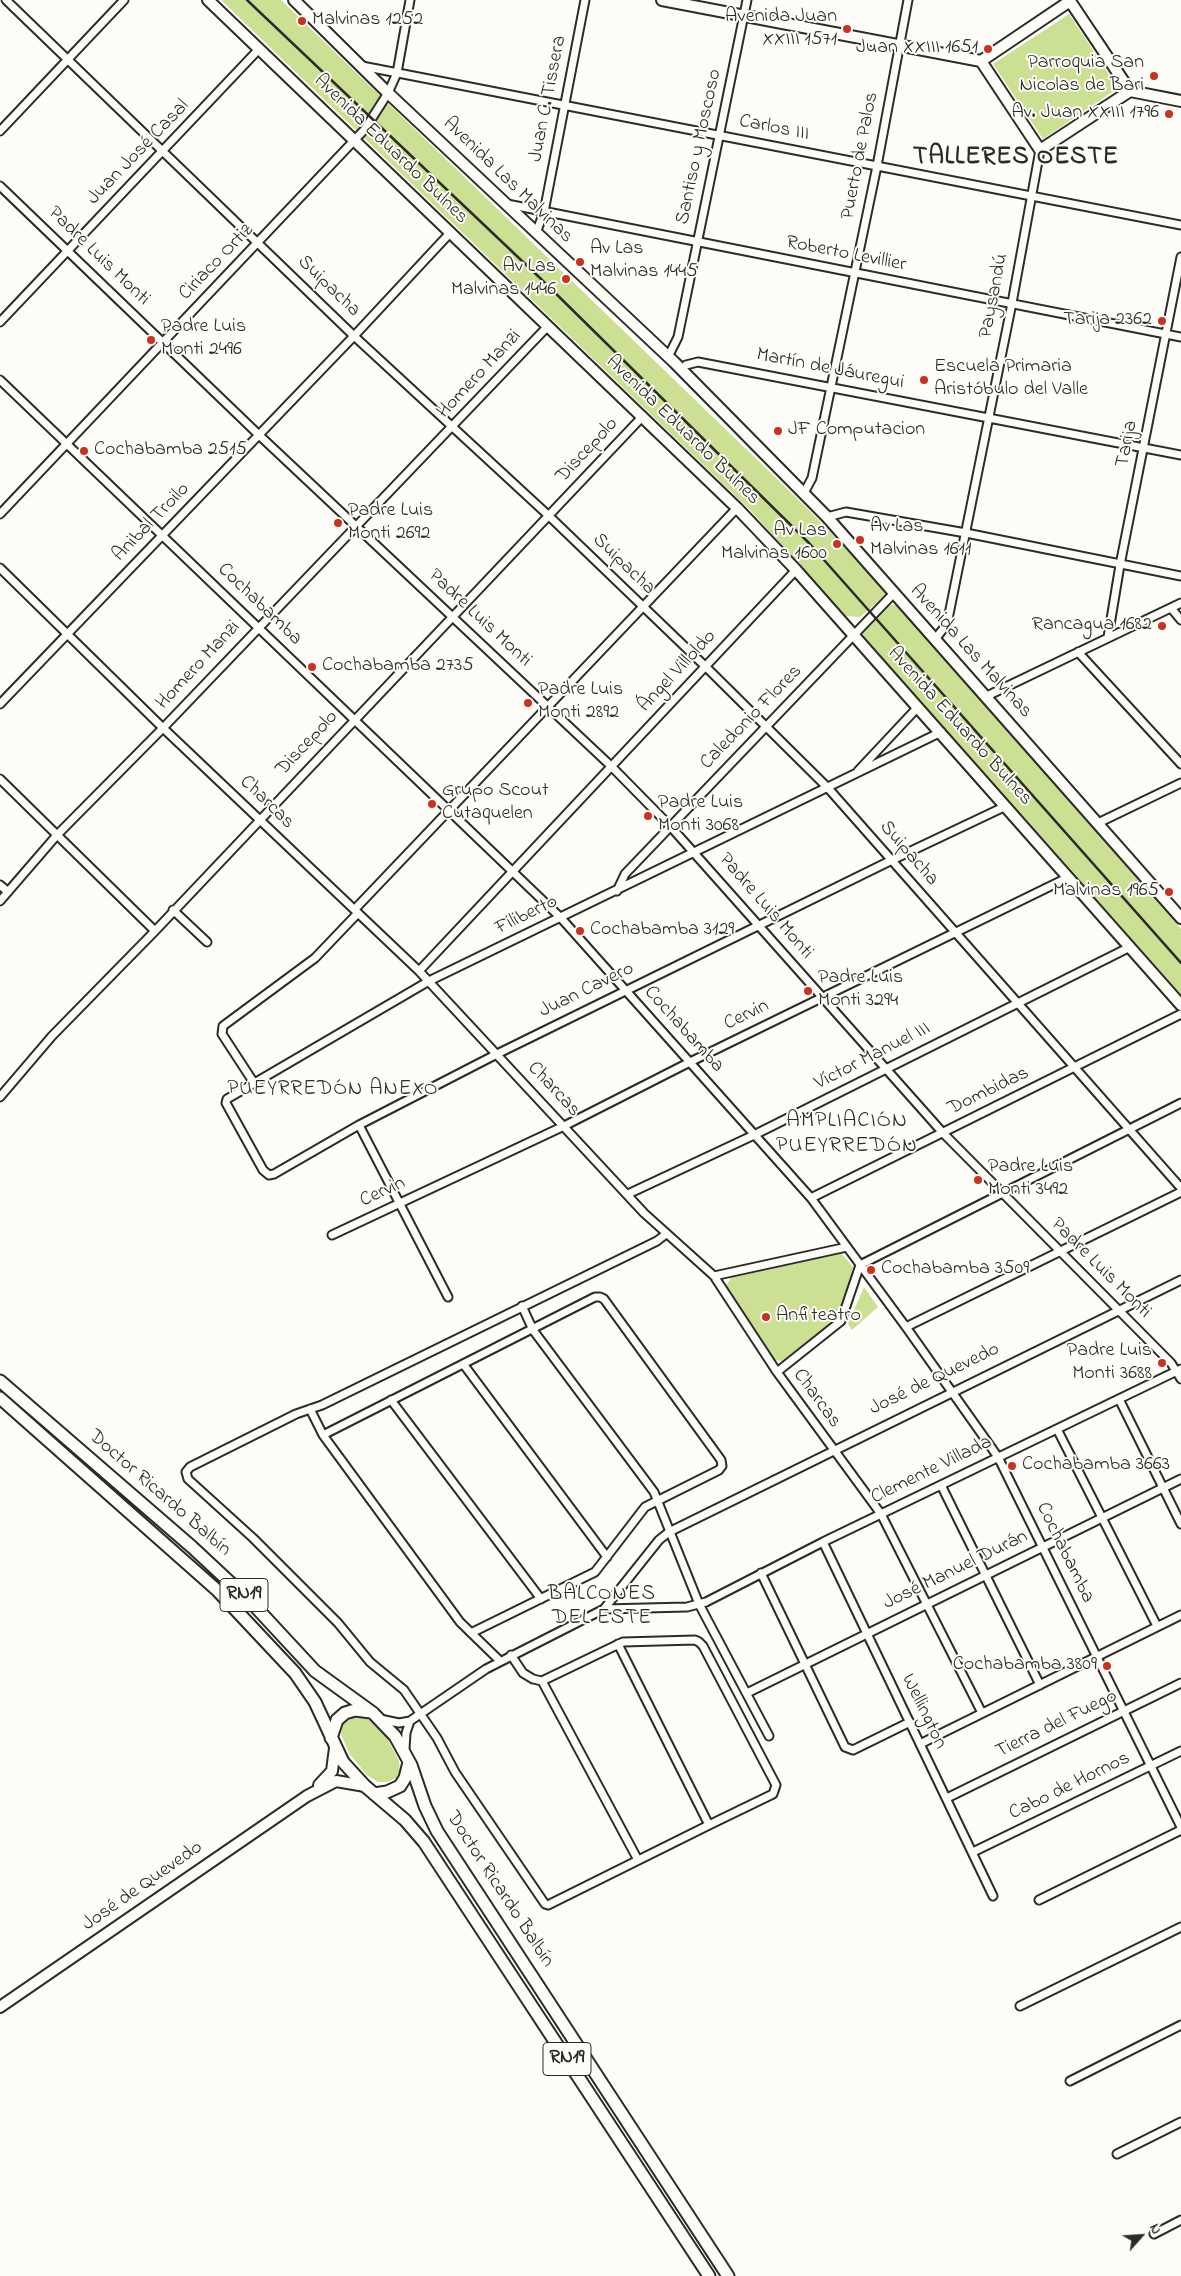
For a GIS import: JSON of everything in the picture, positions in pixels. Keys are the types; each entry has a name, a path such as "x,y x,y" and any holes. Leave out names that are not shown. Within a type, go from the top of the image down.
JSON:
{"main road":[{"name":"Avenida Eduardo Bulnes","path":"208,0 738,508 854,634 1181,1005"},
{"name":"Avenida Las Malvinas","path":"294,0 388,93 668,357 828,517 1181,918"},
{"path":"662,0 980,61 1070,1 1130,91"},
{"path":"980,61 1040,150 1130,91 1181,101"},
{"name":"Doctor Ricardo Balbín","path":"0,1381 230,1582 326,1681 377,1716 407,1756 425,1806 437,1831 728,2276"},
{"name":"Doctor Ricardo Balbín","path":"0,1398 234,1607 304,1683 315,1702 333,1743 351,1773 401,1816 424,1842 709,2276"},
{"path":"307,1796 332,1771 333,1743 337,1720 345,1713 355,1710 377,1716"},
{"path":"374,1794 387,1792 400,1786 406,1778 407,1756"},
{"path":"307,1796 336,1781 365,1786"},
{"name":"José de Quevedo","path":"0,2008 307,1796"},
{"path":"637,2167 651,2158"}],"street":[{"name":"Suipacha","path":"6,0 354,336 549,516 828,788 1181,1188"},
{"path":"0,130 124,0"},
{"name":"Ciriaco Ortiz","path":"0,514 259,243 365,129 388,93 397,73 410,0"},
{"name":"Juan C. Tissera","path":"536,233 544,212 585,0"},
{"name":"Santiso y Moscoso","path":"668,357 678,337 747,0"},
{"name":"Puerto de Palos","path":"804,493 812,478 908,0"},
{"name":"Juan José Casal","path":"0,322 260,49"},
{"name":"Carlos III","path":"361,66 565,104 1181,225"},
{"name":"Paysandú","path":"936,638 947,624 1012,303 1030,196 1040,150"},
{"name":"Padre Luis Monti","path":"0,186 259,435 611,766 672,827 760,924 943,1133 1118,1311 1179,1369 1181,1379"},
{"name":"Roberto Levillier","path":"506,204 696,243 1181,337"},
{"name":"Anibal Troilo","path":"0,704 163,536 450,233"},
{"name":"Tarija","path":"1108,638 1120,565 1181,257"},
{"name":"Homero Manzi","path":"0,901 57,835 357,527 548,326"},
{"name":"Martín de Jáuregui","path":"681,370 686,365 698,362 1181,455"},
{"name":"Cochabamba","path":"0,380 259,626 353,719 561,918 811,1198 906,1326 998,1457 1044,1546 1181,1828"},
{"name":"Discepolo","path":"0,1097 52,1036 643,416"},
{"path":"254,1083 222,1034 223,1026 314,958 450,810 738,508"},
{"path":"828,517 846,512 966,532 1181,576"},
{"name":"Charcas","path":"0,568 163,728 419,971 644,1213 714,1276 776,1372 881,1514 982,1713"},
{"name":"Ángel Villoldo","path":"419,971 796,570"},
{"name":"Caledonio Flores","path":"617,891 625,874 672,827 894,592"},
{"path":"987,696 1181,603"},
{"path":"1171,608 1181,620"},
{"path":"1078,652 1181,764"},
{"name":"Filiberto","path":"853,775 918,707"},
{"name":"Filiberto","path":"269,1175 263,1170 226,1103 227,1099 429,981 941,732"},
{"path":"0,779 154,931"},
{"path":"1098,823 1181,783"},
{"name":"Juan Cavero","path":"269,1175 497,1054 760,924 1006,806"},
{"name":"Cervin","path":"332,1235 564,1126 954,932 1068,878"},
{"path":"0,885 8,892"},
{"path":"174,910 207,942"},
{"name":"Víctor Manuel III","path":"628,1194 754,1135 1130,947"},
{"name":"Dombidas","path":"811,1198 1181,1014"},
{"path":"776,1372 841,1321 860,1265 1001,1192 1181,1103"},
{"path":"359,1126 448,1297"},
{"path":"906,1326 1181,1192"},
{"path":"542,1682 618,1644 631,1641 695,1640 703,1646 776,1785 773,1794 548,1905 545,1904 454,1772 443,1748 404,1690 370,1662 338,1622 253,1538 188,1479 186,1472 190,1467 296,1414 322,1405 522,1306 657,1242 666,1234"},
{"path":"714,1276 847,1246"},
{"name":"José de Quevedo","path":"604,1609 659,1540 669,1532 952,1391 1181,1280"},
{"path":"323,1434 595,1298 600,1297 604,1299 722,1460 722,1466 719,1470 641,1511 596,1572 472,1633"},
{"path":"522,1306 533,1330 654,1492 699,1604 769,1736"},
{"path":"464,1365 607,1557"},
{"name":"Clemente Villada","path":"604,1609 687,1607 699,1604 1179,1369"},
{"path":"1119,1398 1181,1524"},
{"path":"391,1400 541,1599"},
{"path":"310,1409 323,1434 460,1622 500,1661"},
{"path":"1056,1429 1157,1626"},
{"name":"José Manuel Durán","path":"747,1694 1181,1479"},
{"path":"941,1485 1040,1685"},
{"name":"Wellington","path":"823,1542 993,1896"},
{"path":"761,1573 846,1748 853,1750 910,1722"},
{"path":"377,1716 399,1723 410,1721 500,1661 604,1609"},
{"path":"920,1744 1181,1615"},
{"path":"618,1644 709,1825"},
{"path":"511,1655 523,1673 542,1682 638,1860"},
{"name":"Tierra del Fuego","path":"947,1798 1181,1682"},
{"path":"407,1756 405,1738 410,1721"},
{"name":"Cabo de Hornos","path":"973,1852 1181,1751"},
{"path":"1039,1900 1181,1828"},
{"path":"1020,2006 1181,1927"},
{"path":"1070,2081 1181,2025"},
{"path":"1117,2154 1181,2122"},
{"path":"1154,2234 1181,2220"}],"green space":[{"path":"221,0 281,0 807,508 883,588 885,595 860,617 846,616 749,509"},
{"path":"1069,14 1118,88 1043,139 993,64"},
{"path":"890,605 898,605 1181,929 1181,1002 866,642 862,634"},
{"path":"841,1253 853,1267 841,1313 835,1320 782,1361 774,1360 725,1287 731,1278"},
{"path":"864,1287 878,1307 852,1330 848,1324"},
{"path":"354,1717 368,1719 387,1738 399,1761 400,1773 396,1778 388,1782 378,1782 367,1775 349,1753 341,1734 343,1723"}],"railway":[{"path":"247,0 540,278 809,543 1181,963"}],"place":[{"name":"Malvinas 1252","path":"302,21"},
{"name":"Avenida Juan XXIII 1571","path":"847,29"},
{"name":"Juan XXIII 1651","path":"988,49"},
{"name":"Parroquia San Nicolas de Bari","path":"1154,76"},
{"name":"Av. Juan XXIII 1796","path":"1169,114"},
{"name":"Av Las Malvinas 1445","path":"580,262"},
{"name":"Av Las Malvinas 1446","path":"566,279"},
{"name":"Tarija 2362","path":"1162,321"},
{"name":"Padre Luis Monti 2496","path":"151,340"},
{"name":"Escuela Primaria Aristóbulo del Valle","path":"924,380"},
{"name":"JF Computacion","path":"778,431"},
{"name":"Cochabamba 2515","path":"84,451"},
{"name":"Padre Luis Monti 2692","path":"338,523"},
{"name":"Av Las Malvinas 1611","path":"860,540"},
{"name":"Av Las Malvinas 1600","path":"837,544"},
{"name":"Rancagua 1682","path":"1162,626"},
{"name":"Cochabamba 2735","path":"312,667"},
{"name":"Padre Luis Monti 2892","path":"528,703"},
{"name":"Grupo Scout Cutaquelen","path":"432,804"},
{"name":"Padre Luis Monti 3068","path":"648,816"},
{"name":"Malvinas 1965","path":"1169,892"},
{"name":"Cochabamba 3129","path":"580,931"},
{"name":"Padre Luis Monti 3294","path":"808,991"},
{"name":"Padre Luis Monti 3492","path":"978,1180"},
{"name":"Cochabamba 3509","path":"871,1270"},
{"name":"Anfiteatro","path":"766,1317"},
{"name":"Padre Luis Monti 3688","path":"1162,1363"},
{"name":"Cochabamba 3663","path":"1012,1466"},
{"name":"Cochabamba 3809","path":"1107,1666"}],"district":[{"name":"TALLERES OESTE","path":"1016,159"},
{"name":"PUEYRREDÓN ANEXO","path":"333,1091"},
{"name":"AMPLIACIÓN PUEYRREDÓN","path":"847,1134"},
{"name":"BALCONES DEL ESTE","path":"602,1608"}]}
